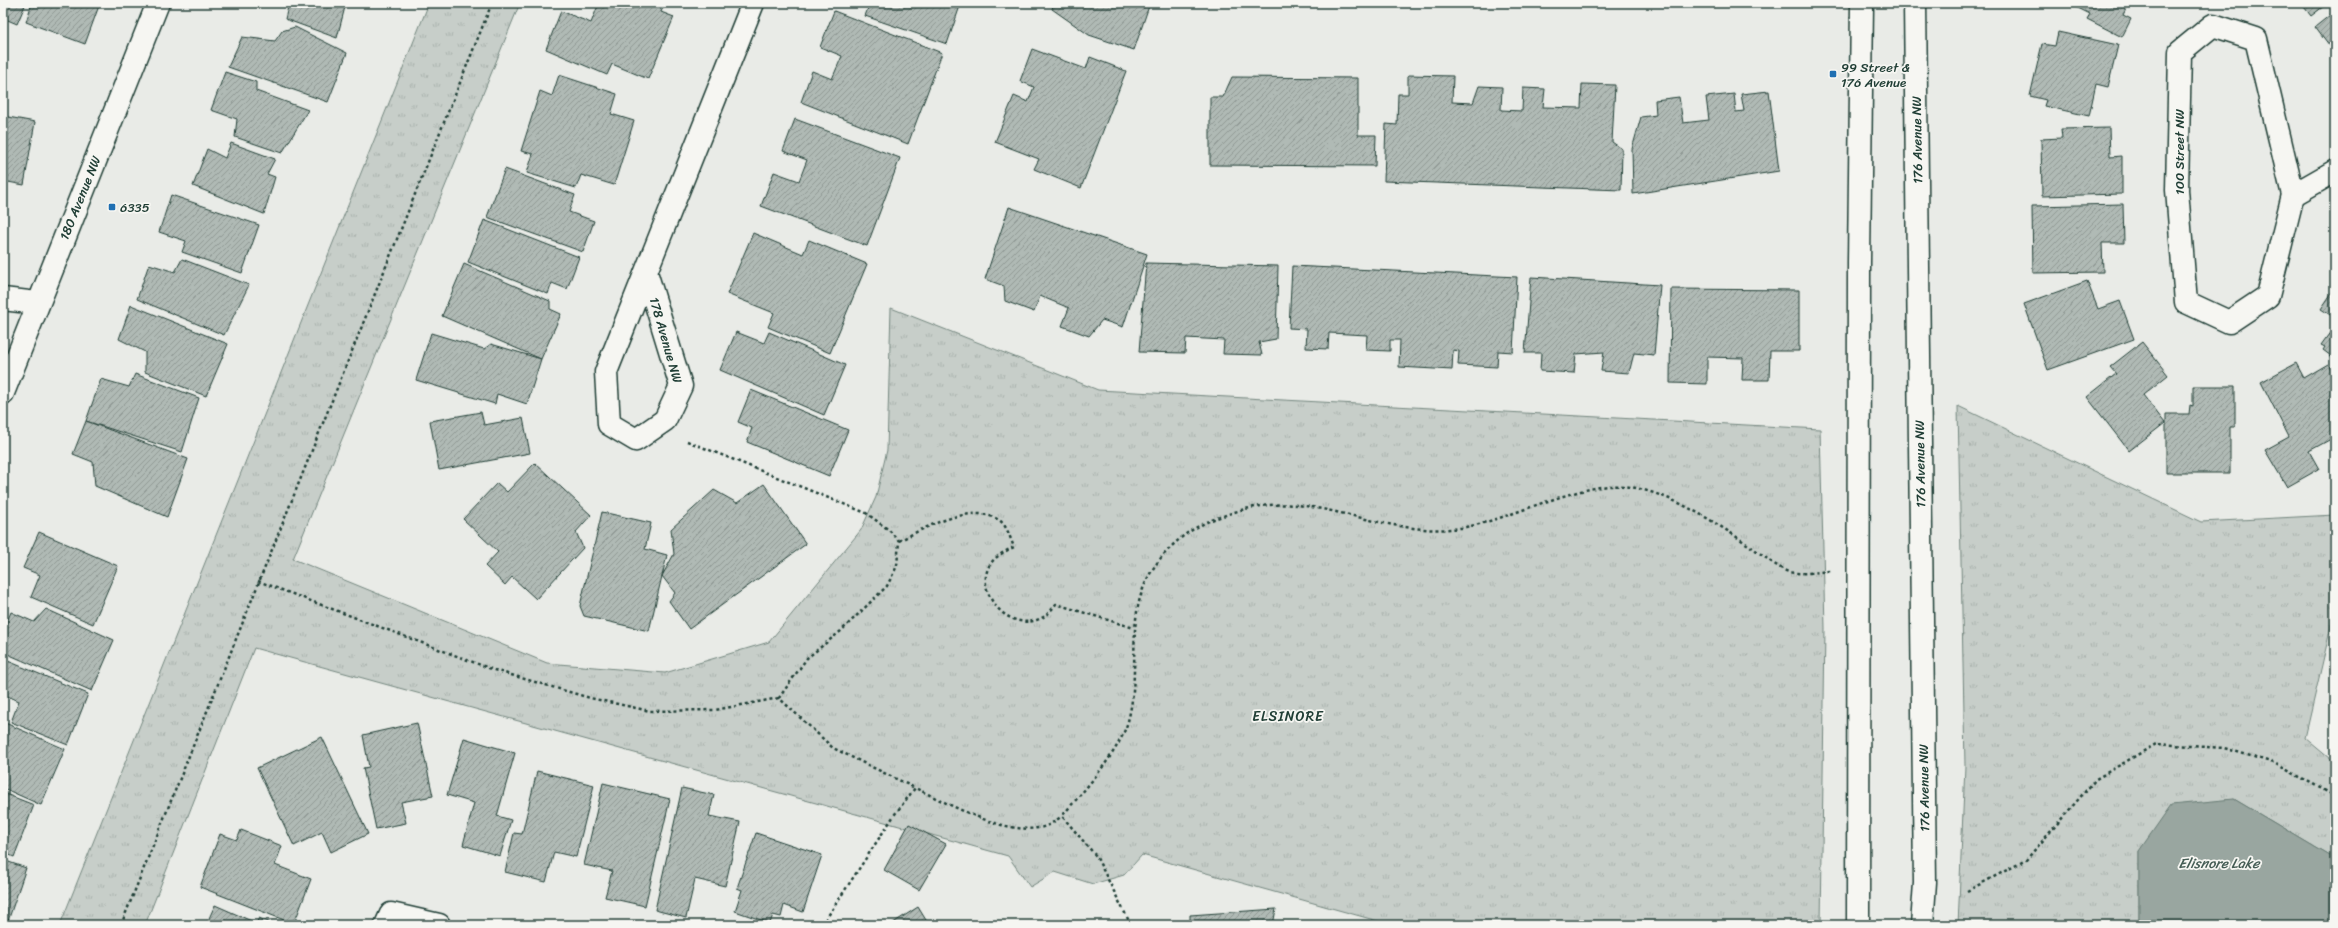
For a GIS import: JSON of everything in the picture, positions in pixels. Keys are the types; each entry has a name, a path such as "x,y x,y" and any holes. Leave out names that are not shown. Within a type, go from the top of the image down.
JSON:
{"street":[{"name":"180 Avenue NW","path":"3,393 37,303 158,3"},
{"name":"178 Avenue NW","path":"646,272 681,386 665,420 636,440 609,424 606,372 753,3"},
{"path":"1858,925 1859,262 1862,3"},
{"name":"176 Avenue NW","path":"1915,3 1925,883 1922,925"},
{"name":"100 Street NW","path":"2212,25 2256,39 2293,195 2268,296 2229,322 2186,302 2177,190 2180,52 2212,25"},
{"path":"2293,195 2335,171"},
{"path":"3,299 37,303"},
{"path":"389,919 439,925"}],"path":[{"path":"121,925 258,581 492,3"},
{"path":"258,581 494,670 590,698 650,711 715,710 779,698 807,658 841,631 887,586 897,566 899,541 888,530 866,513 687,441"},
{"path":"779,698 833,748 915,788 1000,825 1020,829 1044,827 1062,816 1096,776 1116,747 1129,719 1133,687 1134,628 1139,598 1148,577 1168,549 1190,530 1204,522 1237,511 1267,505 1297,505 1387,524 1434,530 1481,524 1603,486 1628,486 1657,494 1720,525 1788,572 1830,571"},
{"path":"899,541 931,524 962,515 988,516 1000,520 1006,528 1014,547 1003,552 991,563 987,578 989,594 997,609 1009,618 1027,621 1045,616 1056,604 1134,628"},
{"path":"1967,891 2026,860 2096,779 2156,744 2224,748 2274,763 2335,796"},
{"path":"822,925 895,814 915,788"},
{"path":"1062,816 1096,856 1131,925"}],"green space":[{"path":"429,3 520,3 293,559 547,663 665,673 769,642 861,530 876,497 887,450 891,308 1098,390 1820,429 1825,628 1821,925 1392,925 1142,855 1124,875 1093,884 1055,872 1030,887 1008,856 254,648 145,925 60,925"},
{"path":"1958,406 2201,522 2335,515 2335,609 2305,738 2335,763 2335,859 2234,799 2139,851 2139,925 1958,925 1965,766"}],"water":[{"name":"Elisnore Lake","path":"2234,799 2335,859 2335,925 2139,925 2139,851 2171,805"}],"building":[{"path":"3,3 26,3 17,24 3,18"},
{"path":"32,3 100,3 85,44 26,22"},
{"path":"289,3 346,3 337,38 285,19"},
{"path":"599,3 665,3 661,12 674,17 648,79 612,64 607,75 546,49 561,11 591,23"},
{"path":"870,3 961,3 947,44 865,16"},
{"path":"1054,3 1150,3 1134,50 1089,35 1052,9"},
{"path":"2068,3 2129,3 2123,15 2131,19 2122,37 2087,19 2090,14"},
{"path":"2301,3 2328,3 2311,16"},
{"path":"834,11 942,53 908,144 801,102 812,71 832,79 842,56 820,47"},
{"path":"2335,11 2335,54 2315,27"},
{"path":"295,27 347,53 328,102 228,67 242,37 275,41 282,31"},
{"path":"2058,32 2118,45 2108,87 2096,84 2089,116 2044,106 2046,100 2030,96 2042,44 2055,46"},
{"path":"1032,49 1086,69 1090,57 1126,71 1081,188 1034,169 1039,159 995,142 1014,96 1028,102 1034,87 1020,81"},
{"path":"225,72 256,82 256,91 308,110 282,153 235,137 237,119 211,110"},
{"path":"559,75 617,94 611,114 634,121 614,185 581,175 576,188 527,173 533,154 521,151 540,91 552,96"},
{"path":"1408,75 1453,76 1452,102 1473,103 1479,86 1502,87 1501,110 1522,111 1523,88 1545,89 1543,107 1581,108 1582,84 1615,85 1612,142 1622,149 1621,190 1384,181 1386,124 1397,125 1398,94 1408,94"},
{"path":"1232,77 1358,78 1358,135 1376,135 1375,166 1210,165 1210,97 1223,97"},
{"path":"1769,91 1779,171 1633,194 1632,149 1641,117 1656,115 1655,100 1679,97 1683,123 1709,120 1706,97 1734,94 1736,112 1744,111 1741,94"},
{"path":"3,116 35,122 24,185 3,181"},
{"path":"795,119 900,158 867,246 761,206 774,172 799,181 807,160 783,151"},
{"path":"2109,128 2110,157 2122,156 2122,194 2042,196 2041,139 2062,138 2061,129"},
{"path":"231,143 275,159 267,174 275,177 264,214 193,186 207,149 225,158"},
{"path":"505,169 575,195 569,212 594,221 583,252 487,217"},
{"path":"171,195 259,225 242,273 182,252 186,241 159,232"},
{"path":"2123,204 2124,243 2102,243 2103,272 2033,273 2032,206"},
{"path":"1009,207 1147,254 1123,327 1102,320 1089,336 1062,326 1069,308 1040,296 1034,312 1005,301 1004,286 985,279"},
{"path":"484,220 579,257 567,289 552,283 548,294 468,262"},
{"path":"753,233 803,254 809,240 867,264 830,353 768,327 774,313 727,294"},
{"path":"182,259 249,285 224,335 137,299 149,264 175,272"},
{"path":"1146,263 1278,266 1276,339 1259,342 1262,355 1223,354 1224,340 1186,338 1185,353 1139,352"},
{"path":"464,264 550,301 550,309 561,314 541,359 442,316"},
{"path":"1292,266 1517,277 1513,352 1498,351 1497,367 1458,365 1459,351 1453,350 1452,370 1399,367 1400,340 1390,340 1390,351 1366,350 1367,335 1329,333 1328,349 1306,348 1307,329 1289,328"},
{"path":"1531,277 1660,285 1654,355 1634,353 1629,373 1601,371 1604,352 1576,354 1574,373 1540,371 1541,353 1525,353"},
{"path":"2087,281 2098,309 2120,301 2134,339 2048,370 2024,304"},
{"path":"2335,288 2335,318 2321,309"},
{"path":"1671,289 1799,290 1799,351 1770,351 1769,380 1742,380 1743,358 1707,357 1707,384 1670,383"},
{"path":"131,305 228,344 206,396 145,372 145,352 119,339"},
{"path":"2334,327 2335,359 2323,350 2325,347 2321,345"},
{"path":"736,332 764,343 769,332 845,365 824,415 720,370"},
{"path":"431,333 484,349 491,344 541,359 527,404 497,394 495,404 416,380"},
{"path":"2142,342 2168,375 2143,395 2165,423 2129,451 2087,397 2116,374 2110,367"},
{"path":"2296,363 2304,378 2328,364 2335,376 2335,442 2331,439 2309,451 2319,469 2287,487 2265,450 2289,437 2261,382"},
{"path":"135,374 199,398 182,452 86,421 101,379 129,387"},
{"path":"2193,386 2235,386 2235,427 2230,427 2230,473 2166,473 2166,414 2189,414 2190,405 2193,406"},
{"path":"751,390 848,430 829,476 747,442 752,428 738,422"},
{"path":"481,412 484,425 523,418 530,453 439,470 430,421"},
{"path":"86,421 188,459 167,517 95,486 93,462 73,454"},
{"path":"535,463 591,515 576,532 583,548 536,599 512,577 505,585 485,566 498,552 463,519 497,483 507,492"},
{"path":"764,484 806,544 689,629 669,601 675,593 662,576 674,554 671,529 714,490 737,503"},
{"path":"602,512 651,523 645,549 667,555 649,631 584,616 580,606"},
{"path":"39,532 118,566 93,624 31,597 40,575 23,568"},
{"path":"46,609 114,640 92,691 3,652 3,631 11,612 34,622"},
{"path":"3,659 88,694 68,745 11,722 19,701 3,694"},
{"path":"3,722 65,749 41,805 3,788"},
{"path":"417,723 433,796 401,802 406,823 376,829 363,768 369,767 363,735"},
{"path":"322,737 368,834 331,852 322,832 294,846 257,768"},
{"path":"464,738 515,753 497,816 511,820 500,856 463,845 474,803 447,795"},
{"path":"537,771 594,785 576,857 554,852 546,882 505,872 514,833 522,834"},
{"path":"603,783 670,799 645,906 605,897 612,871 584,865"},
{"path":"682,788 714,795 709,816 740,822 725,886 695,879 686,918 655,910"},
{"path":"3,793 34,805 14,857 3,852"},
{"path":"909,824 946,844 919,890 884,870"},
{"path":"241,830 282,846 275,865 311,879 294,924 200,887 220,834 237,840"},
{"path":"756,833 822,855 803,912 784,905 781,917 773,915 770,923 735,911 742,890 737,888"},
{"path":"3,860 26,868 7,924 3,923"},
{"path":"215,905 256,923 259,918 276,925 206,925"},
{"path":"918,907 929,925 890,925"},
{"path":"1276,909 1273,925 1190,925 1190,915"}],"place":[{"name":"99 Street & 176 Avenue","path":"1833,74"},
{"name":"6335","path":"112,207"}],"district":[{"name":"ELSINORE","path":"1288,716"}]}
